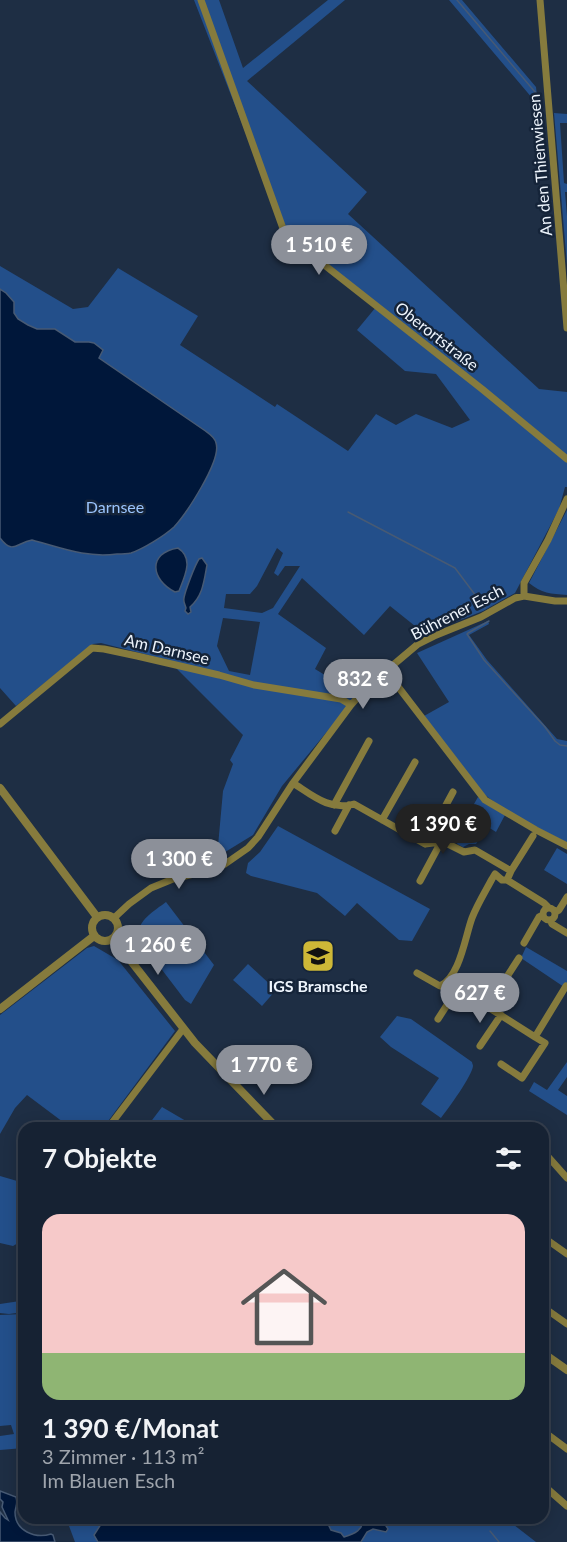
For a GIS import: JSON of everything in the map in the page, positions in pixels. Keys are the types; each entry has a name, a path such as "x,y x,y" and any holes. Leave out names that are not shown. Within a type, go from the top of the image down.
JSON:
{"street":[{"name":"Oberortstraße","path":"201,0 285,234 567,459"},
{"name":"An den Thienwiesen","path":"540,0 567,328"},
{"path":"524,596 524,583 567,499"},
{"name":"Bührener Esch","path":"114,918 152,888 173,879 214,868 237,857 248,848 351,705 367,687 418,645 481,617 510,600 524,596 567,601"},
{"name":"Am Darnsee","path":"0,724 92,648 219,675 254,685 341,699 351,705"},
{"path":"386,671 485,800 567,846"},
{"path":"334,805 369,741"},
{"path":"382,820 415,762"},
{"path":"293,783 324,803 354,804 425,843 448,843 464,852 475,850 512,871"},
{"path":"0,788 97,917"},
{"path":"425,843 453,792"},
{"path":"335,831 349,805"},
{"path":"507,880 533,837"},
{"path":"420,881 441,842"},
{"path":"417,973 440,986 446,983 462,953 472,918 499,864"},
{"path":"495,874 544,903 548,908"},
{"path":"550,920 567,897"},
{"path":"524,943 539,917 543,915 543,910 553,908 555,912"},
{"path":"105,914 114,918 118,928 113,938 103,941 94,936 91,928 97,917 105,914"},
{"path":"543,915 567,933"},
{"path":"0,1009 94,936"},
{"path":"113,938 183,1029 271,1122"},
{"path":"488,1006 519,958"},
{"path":"446,983 488,1006 545,1043 522,1078 501,1064"},
{"path":"536,1036 566,986"},
{"path":"438,1019 458,988"},
{"path":"480,1046 501,1015"},
{"path":"113,1122 183,1029"},
{"path":"549,1158 567,1178"},
{"path":"549,1241 567,1254"},
{"path":"549,1311 567,1324"},
{"path":"549,1357 567,1370"},
{"path":"549,1436 567,1449"},
{"path":"549,1490 567,1506"}],"green space":[{"path":"194,0 219,0 243,68 328,0 345,0 247,81 367,192 348,214 539,389 567,392 567,487 565,487 559,509 515,593 483,611 425,634 390,606 364,635 302,578 278,614 326,648 315,669 338,683 361,664 373,676 282,786 253,835 217,857 223,791 233,764 230,760 243,735 168,660 101,643 93,644 16,706 0,688 0,266 73,309 88,307 118,268 198,316 180,345 275,407 277,404 348,451 376,414 396,425 416,414 452,428 470,420 436,374 405,371 357,330 376,307 285,234","holes":["277,548 283,553 274,573 278,576 285,566 300,566 273,608 262,613 224,608 226,594 250,594 257,586","223,618 260,622 250,675 229,671 217,646"]},
{"path":"449,0 462,0 536,87 538,105"},
{"path":"554,113 567,114 567,123 560,123 564,183 567,184 567,192 565,192 567,265"},
{"path":"567,510 567,595 546,592 529,583"},
{"path":"488,621 489,624 469,635 487,660 557,739 567,741 567,843 513,814 484,794 424,716 449,702 417,653"},
{"path":"478,797 505,815 496,832 488,827 476,844 463,847 457,844 474,814 470,811"},
{"path":"278,826 430,909 412,941 399,940 357,903 345,916 317,893 246,873 248,863 260,852"},
{"path":"557,848 567,854 567,884 544,870"},
{"path":"166,902 214,965 191,1004 185,1000 137,937 143,921"},
{"path":"94,946 118,960 175,1031 107,1122 63,1122 27,1095 15,1108 0,1134 0,1015 87,948"},
{"path":"526,947 567,971 567,989 521,958"},
{"path":"248,964 276,990 262,1006 233,980"},
{"path":"397,1016 411,1019 472,1062 469,1077 441,1118 421,1104 439,1078 391,1047 380,1037"},
{"path":"567,1062 567,1077 558,1090 567,1096 567,1115 529,1091 534,1082 547,1090"},
{"path":"162,1107 188,1122 151,1122"},
{"path":"0,1176 18,1181 18,1243 13,1246 0,1243"},
{"path":"18,1301 18,1313 0,1313 0,1304"},
{"path":"18,1314 18,1448 0,1450 0,1436 14,1434 11,1425 0,1426 0,1315"},
{"path":"68,1524 513,1524 536,1542 75,1542"}],"shaded area":[{"name":"Darnsee","path":"0,289 14,302 14,313 18,319 37,329 55,329 75,342 94,343 103,350 99,358 214,439 216,451 209,474 186,511 174,527 141,549 131,553 94,555 32,540 12,547 0,538"},
{"path":"178,548 186,557 187,568 179,591 175,592 161,581 156,567 161,555"},
{"path":"202,558 207,565 204,582 188,614 185,611 185,595 195,567"},
{"path":"0,1491 16,1497 16,1519 22,1529 33,1534 51,1534 55,1542 0,1542 0,1512 8,1520 2,1507"},
{"path":"101,1524 328,1524 331,1530 341,1533 344,1537 358,1531 362,1524 384,1524 388,1529 386,1532 373,1529 367,1532 361,1542 98,1542 94,1535"}],"waterway":[{"path":"457,0 541,99"},
{"path":"348,512 455,568 485,608"},
{"path":"489,621 467,634 484,660 555,741 567,746"},
{"path":"490,1531 499,1542"}],"place":[{"name":"IGS Bramsche","path":"318,956"}]}
